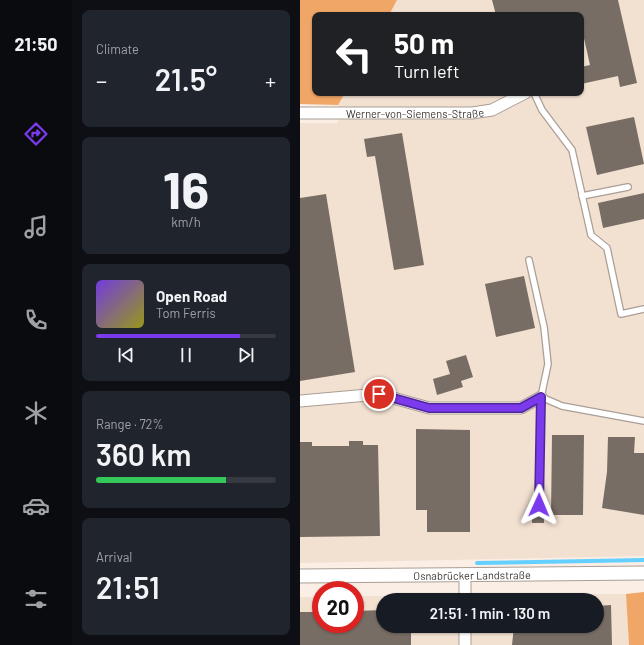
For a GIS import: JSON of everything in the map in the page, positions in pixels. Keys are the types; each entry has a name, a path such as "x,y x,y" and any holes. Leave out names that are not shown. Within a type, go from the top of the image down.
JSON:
{"street":[{"name":"Werner-von-Siemens-Straße","path":"300,113 472,112 492,110 519,96"},
{"path":"300,401 379,394 429,408 521,408 541,397"},
{"name":"Osnabrücker Landstraße","path":"300,576 644,573"},
{"path":"465,574 465,593"},
{"path":"464,645 465,633"}],"lane":[{"path":"535,96 542,110 572,150 591,235 607,248 621,314 644,309"},
{"path":"582,196 628,187"},
{"path":"530,260 544,327 548,364 541,397 539,505"},
{"path":"541,397 562,406 644,421"}],"shaded area":[{"path":"300,0 397,0 391,12 312,12 312,96 343,96 338,105 300,104"},
{"path":"397,0 644,0 644,556 300,563 300,123 338,123 338,105 343,96 584,96 584,12 391,12"},
{"path":"644,592 644,645 629,645 626,594"},
{"path":"604,594 626,594 629,645 300,645 300,597 312,597 312,633 364,633 364,596 376,596 376,633 604,633"}],"building":[{"path":"492,0 618,0 637,83 620,87 618,76 584,83 584,66 590,65 584,38 584,12 495,12"},
{"path":"634,117 644,164 597,175 586,127"},
{"path":"402,133 424,265 394,270 375,156 367,157 364,139"},
{"path":"644,193 644,219 603,228 598,203"},
{"path":"326,194 355,372 300,381 300,198"},
{"path":"524,276 535,328 496,337 485,284"},
{"path":"466,355 473,377 461,381 463,387 437,395 433,379 450,374 446,361"},
{"path":"416,429 470,430 470,532 427,532 427,510 416,510"},
{"path":"552,435 584,435 583,515 551,515"},
{"path":"608,437 635,437 634,453 644,453 644,515 602,508 607,472"},
{"path":"349,441 363,441 363,445 378,445 380,536 300,537 300,442 312,442 312,446 349,446"},
{"path":"532,510 544,511 544,523 532,523"},
{"path":"611,605 612,645 512,645 513,633 604,633 604,606"},
{"path":"376,610 376,633 411,633 411,645 300,645 300,612 312,612 312,633 364,633 364,611"}],"waterway":[{"path":"477,563 644,560"}],"route":[{"path":"379,394 391,396 413,405 429,408 521,408 541,397 539,505"}]}
